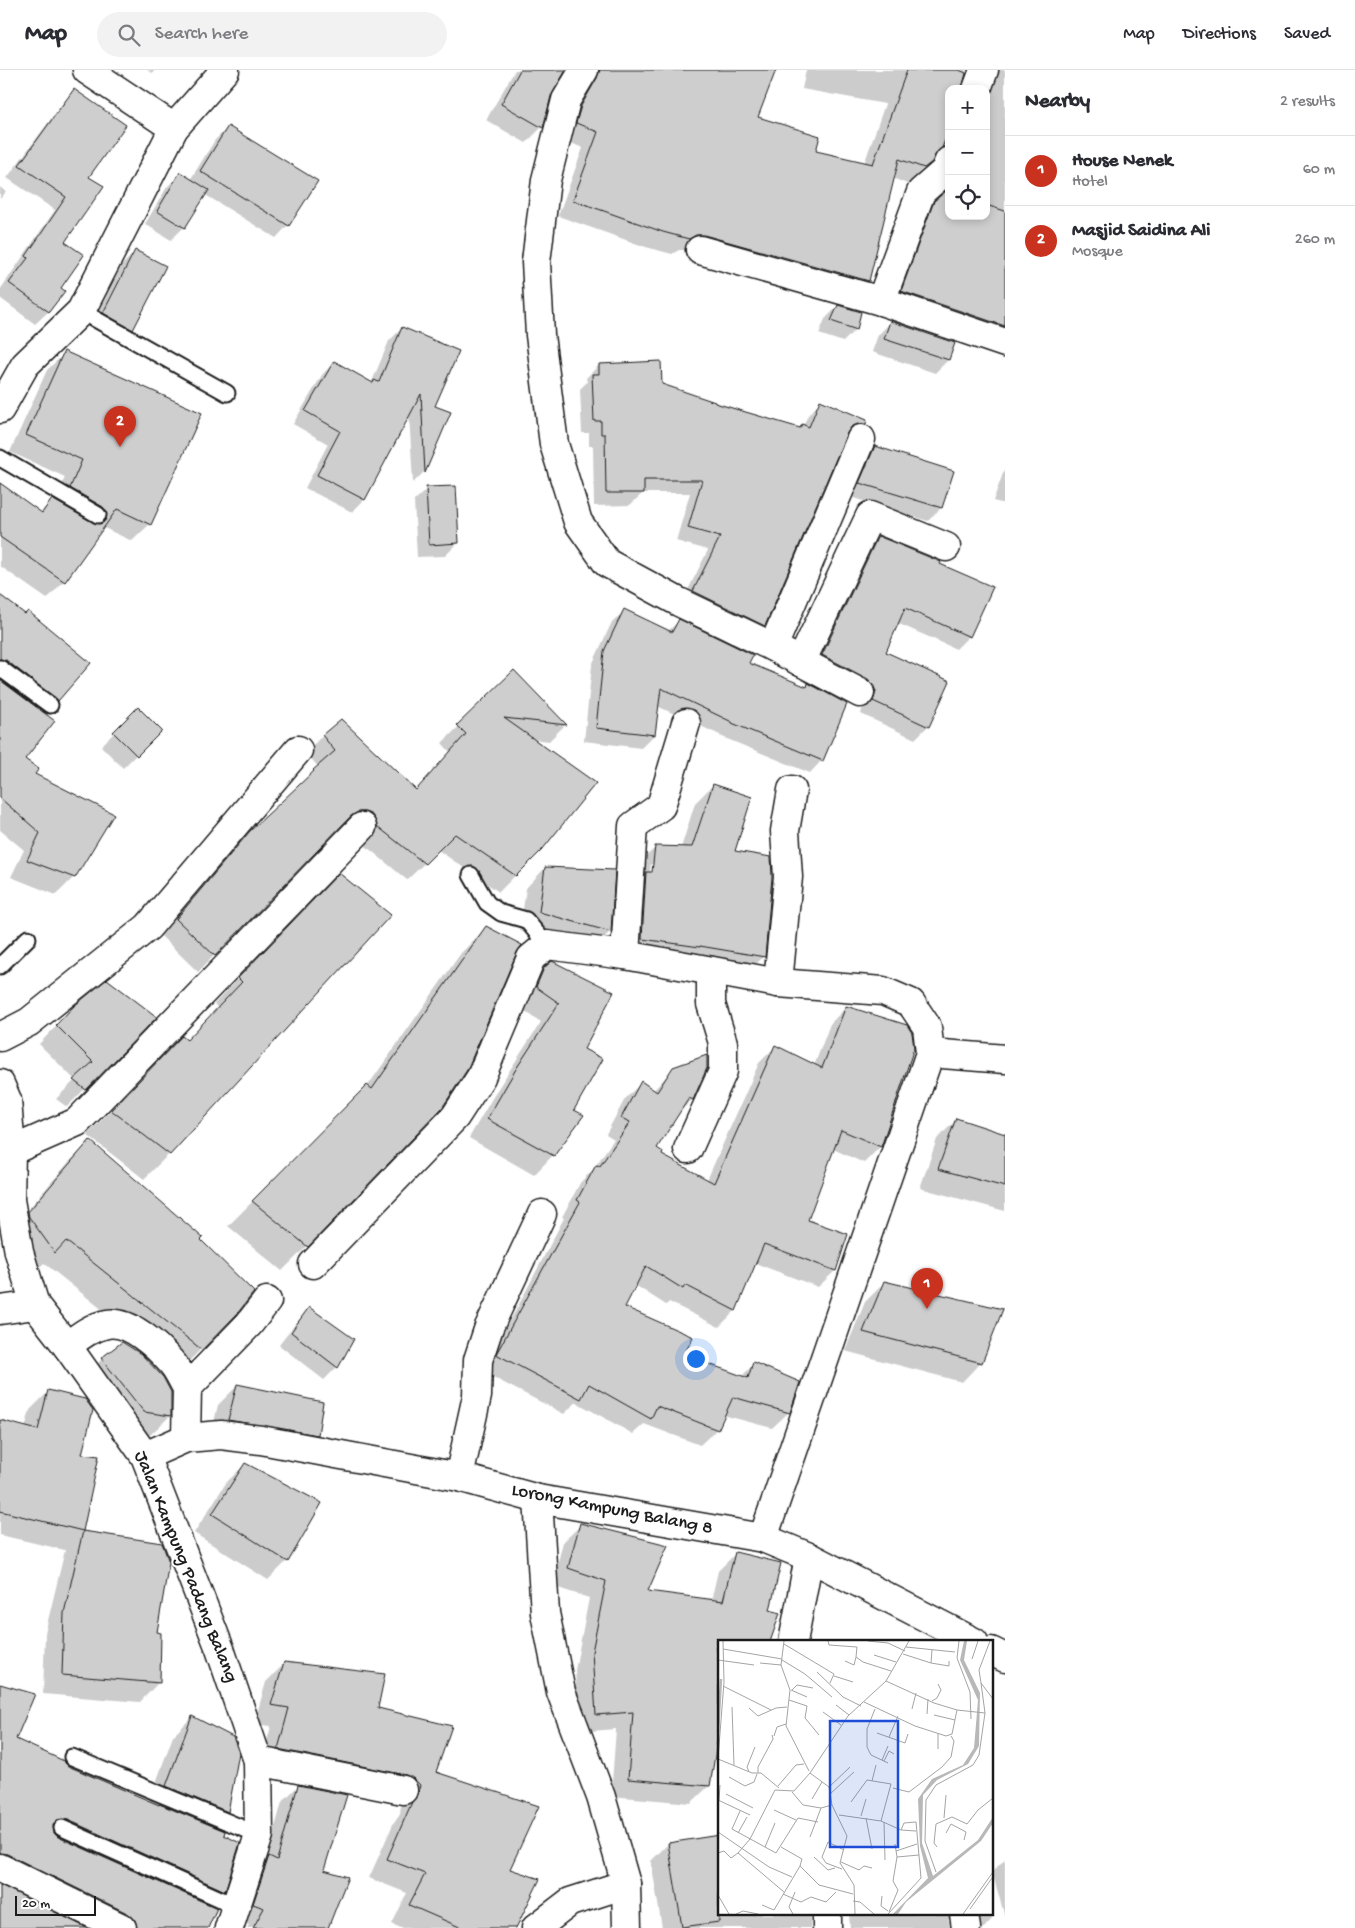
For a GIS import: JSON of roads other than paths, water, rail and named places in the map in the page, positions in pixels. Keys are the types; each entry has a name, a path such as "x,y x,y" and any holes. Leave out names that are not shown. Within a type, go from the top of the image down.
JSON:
{"street":[{"path":"88,70 174,128"},
{"path":"0,409 24,365 81,310 174,128 225,70"},
{"path":"584,70 566,100 546,180 536,262 540,335 554,444 578,522 607,563 679,602 773,646 860,693"},
{"path":"978,85 984,70"},
{"path":"881,301 921,192 945,171"},
{"path":"700,250 881,301 1005,343"},
{"path":"773,646 861,439"},
{"path":"801,662 870,516 946,547"},
{"path":"625,955 633,826 661,806 686,723"},
{"path":"0,1038 29,1022 148,927 298,750"},
{"path":"778,983 788,877 785,831 792,790"},
{"path":"10,1151 77,1122 362,827"},
{"path":"313,1264 455,1117 481,1077 531,958 547,945 625,955 778,983 883,991 911,1003 926,1027 930,1053 763,1538"},
{"path":"688,1150 723,1071 723,1043 711,1004 711,971"},
{"path":"930,1053 1005,1059"},
{"name":"Jalan Kampung Padang Balang","path":"0,1084 7,1100 10,1200 19,1252 35,1305 67,1346 145,1456 220,1649 258,1761 259,1835 232,1917"},
{"path":"460,1477 477,1396 478,1360 489,1327 542,1214"},
{"path":"187,1388 249,1324 267,1301"},
{"path":"0,1310 35,1305"},
{"path":"67,1346 86,1331 109,1324 129,1326 144,1337 172,1363 187,1388 186,1438"},
{"name":"Lorong Kampung Balang 8","path":"145,1456 186,1438 221,1435 260,1440 460,1477 538,1499 763,1538 808,1556 970,1640"},
{"path":"538,1499 545,1613 561,1692 600,1797 626,1884 627,1928"},
{"path":"793,1640 808,1556"},
{"path":"992,1652 1005,1658"},
{"path":"258,1761 403,1790"},
{"path":"0,1868 122,1928"},
{"path":"536,1928 570,1902 626,1884"}],"lane":[{"path":"81,310 227,393"},
{"path":"0,458 98,515"},
{"path":"0,668 50,705"},
{"path":"471,875 487,902 501,913 526,920 547,945"},
{"path":"0,966 28,938"},
{"path":"72,1757 259,1835"},
{"path":"62,1828 232,1917"}],"place":[{"name":"Masjid Saidina Ali","path":"120,447"},
{"name":"House Nenek","path":"927,1309"}]}
